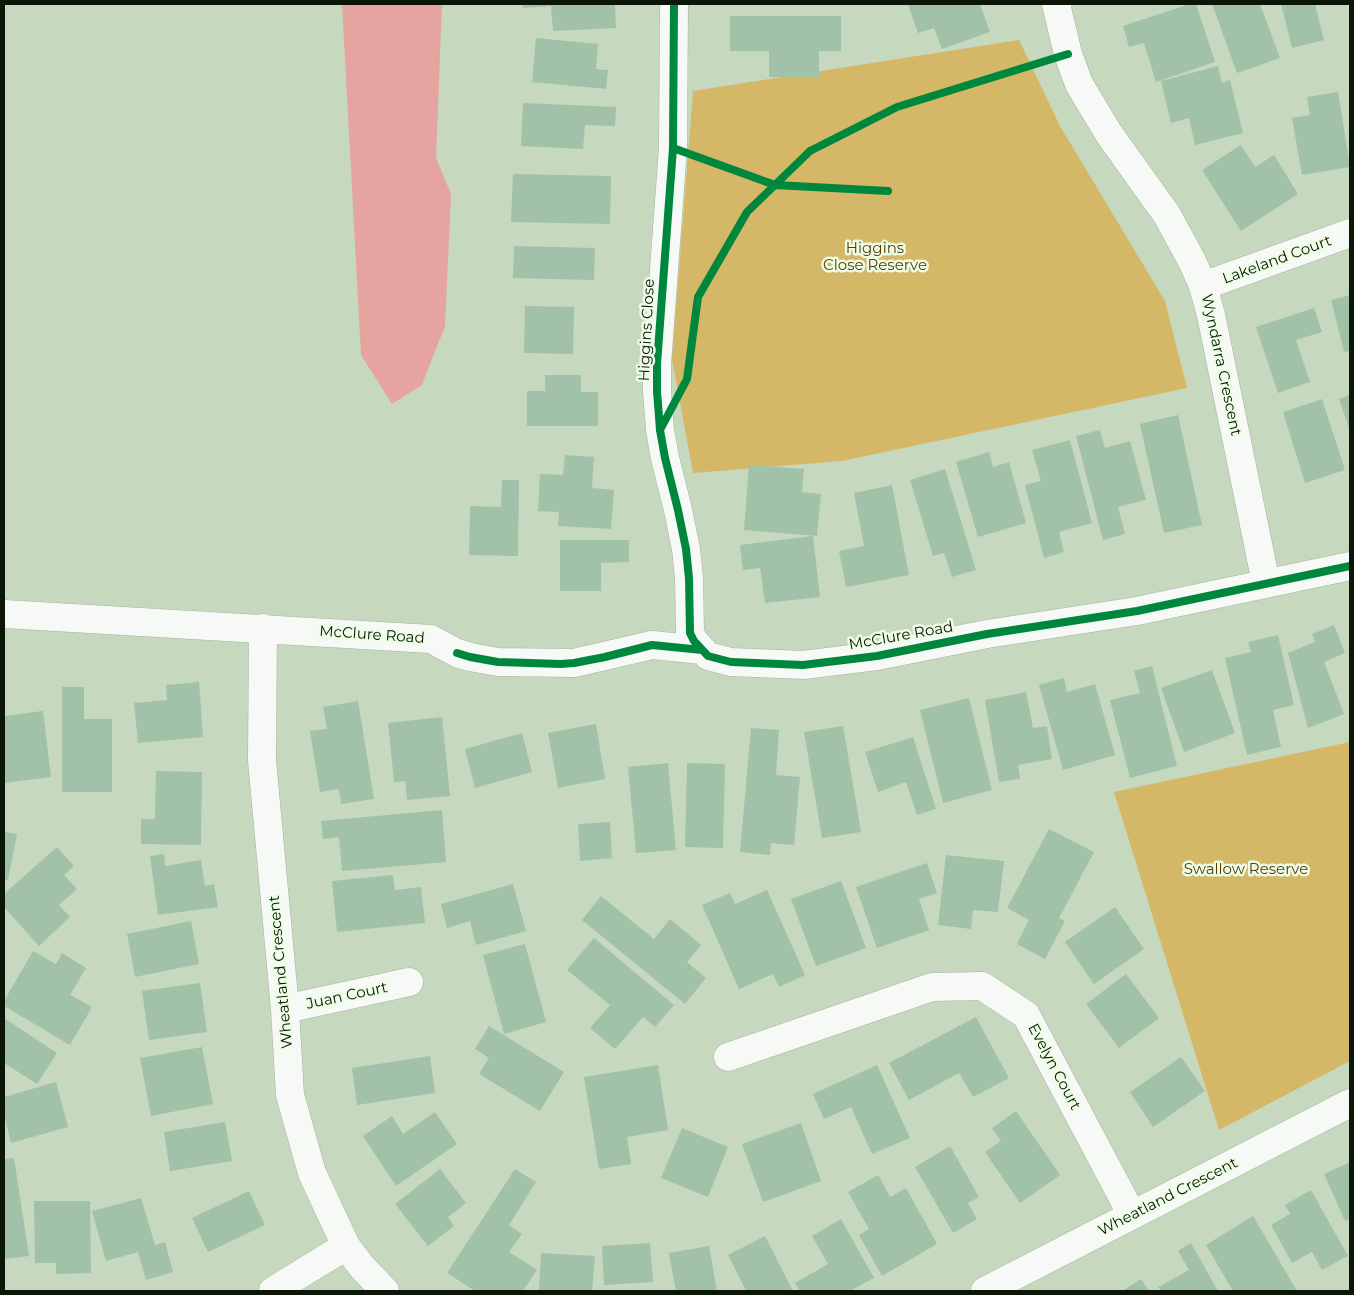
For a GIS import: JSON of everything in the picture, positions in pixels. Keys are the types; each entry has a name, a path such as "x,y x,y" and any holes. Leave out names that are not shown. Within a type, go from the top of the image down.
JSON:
{"street":[{"name":"Higgins Close","path":"674,4 673,148 657,391 660,430 665,458 686,549 689,578 690,633 702,650"},
{"name":"Wyndarra Crescent","path":"1056,4 1068,54 1082,90 1109,134 1167,215 1204,286 1266,583"},
{"name":"Lakeland Court","path":"1204,286 1350,234"},
{"name":"McClure Road","path":"4,614 431,639 457,653 498,662 574,663 652,645 702,650 708,656 715,659 731,662 803,665 877,656 987,634 1137,611 1350,566"},
{"name":"Wheatland Crescent","path":"264,628 262,760 285,1009 290,1095 312,1174 346,1246 362,1267 385,1291"},
{"name":"Juan Court","path":"285,1009 409,982"},
{"name":"Evelyn Court","path":"728,1056 932,986 982,986 1026,1015 1132,1215"},
{"name":"Wheatland Crescent","path":"985,1291 1350,1103"},
{"path":"273,1291 346,1246"}],"green space":[{"name":"Higgins Close Reserve","path":"1019,40 1060,126 1165,301 1187,388 842,461 693,473 672,359 693,91"},
{"name":"Swallow Reserve","path":"1350,742 1350,1061 1219,1130 1114,792"}],"shaded area":[{"path":"342,4 442,4 436,158 451,194 445,326 422,385 392,404 361,355"}],"building":[{"path":"523,4 615,4 616,28 553,31 551,6 523,8"},
{"path":"980,4 990,32 942,49 934,28 918,33 908,5"},
{"path":"1190,4 1196,4 1215,62 1156,82 1144,43 1129,47 1123,26"},
{"path":"1212,4 1260,4 1280,58 1237,73"},
{"path":"1281,4 1315,4 1324,40 1292,48"},
{"path":"730,16 841,16 841,51 819,51 819,77 769,77 769,51 730,51"},
{"path":"536,38 598,44 596,69 608,70 606,89 532,82"},
{"path":"1218,66 1222,83 1230,80 1243,133 1195,145 1189,118 1171,123 1161,81"},
{"path":"1338,92 1350,167 1302,175 1292,118 1310,115 1307,97"},
{"path":"523,103 616,107 615,126 585,125 583,149 521,146"},
{"path":"1241,145 1255,167 1274,155 1298,194 1241,231 1202,170"},
{"path":"513,174 611,176 610,224 511,222"},
{"path":"514,246 595,248 594,280 513,278"},
{"path":"1350,295 1350,351 1344,352 1331,300"},
{"path":"525,306 574,307 573,354 524,353"},
{"path":"1314,308 1322,332 1296,340 1310,382 1278,393 1256,327"},
{"path":"545,375 581,375 581,392 598,392 598,426 527,426 527,391 545,391"},
{"path":"1350,395 1350,431 1339,399"},
{"path":"1322,399 1345,470 1305,483 1283,412"},
{"path":"1178,415 1202,525 1164,533 1140,424"},
{"path":"1100,430 1105,448 1130,441 1146,500 1118,507 1125,534 1103,540 1076,436"},
{"path":"1070,440 1092,523 1059,532 1064,552 1044,558 1025,485 1041,481 1032,450"},
{"path":"989,452 993,467 1009,462 1026,523 978,537 956,462"},
{"path":"565,455 594,457 592,488 614,490 611,529 558,526 559,512 538,511 540,474 563,475"},
{"path":"749,465 804,469 802,492 821,494 817,536 744,530"},
{"path":"945,469 976,570 952,577 944,553 933,556 910,480"},
{"path":"502,480 519,480 518,556 469,555 470,506 501,507"},
{"path":"892,485 909,575 846,587 839,551 864,546 854,493"},
{"path":"813,536 820,597 765,603 760,568 743,570 740,545"},
{"path":"560,540 629,540 629,562 601,563 601,591 560,591"},
{"path":"1334,625 1345,653 1324,662 1344,714 1308,728 1288,653 1315,642 1312,634"},
{"path":"1278,635 1294,705 1273,710 1281,747 1247,755 1225,658 1251,652 1248,642"},
{"path":"1152,666 1177,766 1130,778 1110,700 1140,693 1134,671"},
{"path":"1212,670 1235,733 1184,752 1161,688"},
{"path":"1064,678 1067,692 1095,684 1115,755 1063,770 1039,685"},
{"path":"199,682 203,737 138,743 134,703 167,700 166,685"},
{"path":"62,687 84,687 84,719 112,719 112,792 62,792"},
{"path":"1026,692 1033,728 1047,726 1052,759 1018,765 1020,779 999,782 985,700"},
{"path":"969,698 992,790 943,803 920,710"},
{"path":"358,701 374,799 341,804 339,789 320,792 310,731 327,729 323,707"},
{"path":"43,711 51,777 4,783 4,716"},
{"path":"442,717 450,796 407,800 405,781 394,782 388,723"},
{"path":"596,724 605,779 558,788 548,733"},
{"path":"843,726 861,832 822,838 804,732"},
{"path":"751,728 779,730 776,775 800,777 794,845 771,843 770,855 740,852"},
{"path":"522,733 532,772 475,788 465,749"},
{"path":"913,737 936,809 917,815 906,782 878,792 865,752"},
{"path":"668,763 676,850 636,853 628,767"},
{"path":"687,763 725,764 723,848 685,847"},
{"path":"156,771 202,772 201,845 141,844 141,819 155,819"},
{"path":"442,810 446,862 342,871 339,837 323,839 321,821"},
{"path":"610,822 612,858 580,861 578,824"},
{"path":"1049,829 1094,852 1059,918 1065,921 1045,959 1017,944 1029,920 1007,908"},
{"path":"4,832 17,834 8,880 4,879"},
{"path":"57,847 74,866 64,875 77,889 59,905 70,917 39,946 4,907 4,894"},
{"path":"164,854 165,866 201,860 205,886 214,884 218,907 158,915 150,856"},
{"path":"946,855 1004,861 998,912 973,910 971,929 938,925"},
{"path":"927,863 937,893 919,899 929,930 877,948 856,887"},
{"path":"393,875 395,890 421,887 425,923 337,932 332,881"},
{"path":"841,881 866,948 816,966 791,899"},
{"path":"513,884 526,931 476,945 470,921 447,928 441,904"},
{"path":"767,890 805,975 779,987 773,974 739,989 702,905 730,893 735,904"},
{"path":"601,896 654,939 670,919 701,945 687,962 706,978 685,1004 582,920"},
{"path":"1115,907 1144,949 1094,984 1065,942"},
{"path":"191,921 199,964 135,977 127,934"},
{"path":"594,938 674,1005 655,1027 643,1017 615,1049 590,1028 610,1005 567,970"},
{"path":"525,944 546,1022 504,1034 483,955"},
{"path":"33,951 56,964 62,953 86,968 70,995 92,1007 70,1045 4,1006 4,1001"},
{"path":"1126,974 1159,1018 1119,1048 1086,1004"},
{"path":"200,983 207,1032 149,1040 142,991"},
{"path":"976,1017 1009,1078 973,1097 959,1073 909,1100 889,1063"},
{"path":"4,1018 57,1053 37,1084 4,1063"},
{"path":"489,1026 564,1072 540,1111 479,1074 489,1058 475,1049"},
{"path":"202,1047 213,1104 151,1116 140,1058"},
{"path":"430,1056 435,1093 357,1105 352,1068"},
{"path":"1181,1057 1205,1091 1153,1127 1130,1092"},
{"path":"658,1065 668,1130 627,1137 631,1164 599,1169 584,1077"},
{"path":"877,1065 910,1138 872,1154 851,1107 824,1119 813,1094"},
{"path":"56,1082 68,1127 11,1143 4,1114 4,1097"},
{"path":"1016,1111 1060,1175 1020,1203 985,1152 1001,1141 992,1128"},
{"path":"435,1112 457,1144 396,1186 363,1136 392,1116 403,1134"},
{"path":"225,1122 232,1161 170,1171 164,1132"},
{"path":"801,1123 821,1181 763,1202 742,1144"},
{"path":"682,1128 728,1147 708,1197 661,1178"},
{"path":"950,1146 979,1197 968,1203 977,1219 953,1233 915,1167"},
{"path":"14,1158 29,1256 4,1259 4,1159"},
{"path":"1350,1162 1350,1219 1345,1221 1324,1174"},
{"path":"440,1169 466,1203 448,1217 454,1226 428,1246 395,1204"},
{"path":"515,1169 536,1182 509,1225 522,1234 509,1252 537,1270 523,1291 475,1291 447,1273"},
{"path":"878,1175 890,1197 906,1188 937,1244 882,1276 859,1235 869,1229 848,1192"},
{"path":"1311,1190 1348,1256 1322,1270 1312,1252 1292,1263 1271,1225 1290,1214 1285,1205"},
{"path":"249,1191 265,1225 208,1252 192,1218"},
{"path":"141,1198 155,1245 165,1242 173,1272 146,1280 138,1252 106,1261 92,1211"},
{"path":"34,1201 90,1201 91,1273 56,1274 56,1263 35,1263"},
{"path":"1253,1216 1297,1291 1233,1291 1206,1245"},
{"path":"841,1219 874,1278 850,1291 800,1291 795,1283 828,1264 812,1236"},
{"path":"765,1236 793,1291 746,1291 728,1255"},
{"path":"650,1243 653,1282 604,1285 602,1246"},
{"path":"1191,1243 1218,1291 1161,1291 1158,1287 1189,1270 1178,1251"},
{"path":"709,1246 717,1291 676,1291 669,1253"},
{"path":"541,1253 595,1256 592,1291 539,1291"},
{"path":"1141,1279 1149,1291 1122,1291"}],"cycle path":[{"path":"674,4 673,148 657,364 657,391 660,430 665,458 686,549 689,578 690,633 694,641 708,656 731,662 803,665 877,656 987,634 1137,611 1350,566"},
{"path":"660,430 687,379 698,297 747,212 810,151 897,107 1068,54"},
{"path":"673,148 775,185 888,191"},
{"path":"457,653 498,662 561,664 605,657 652,645 702,650"}]}
